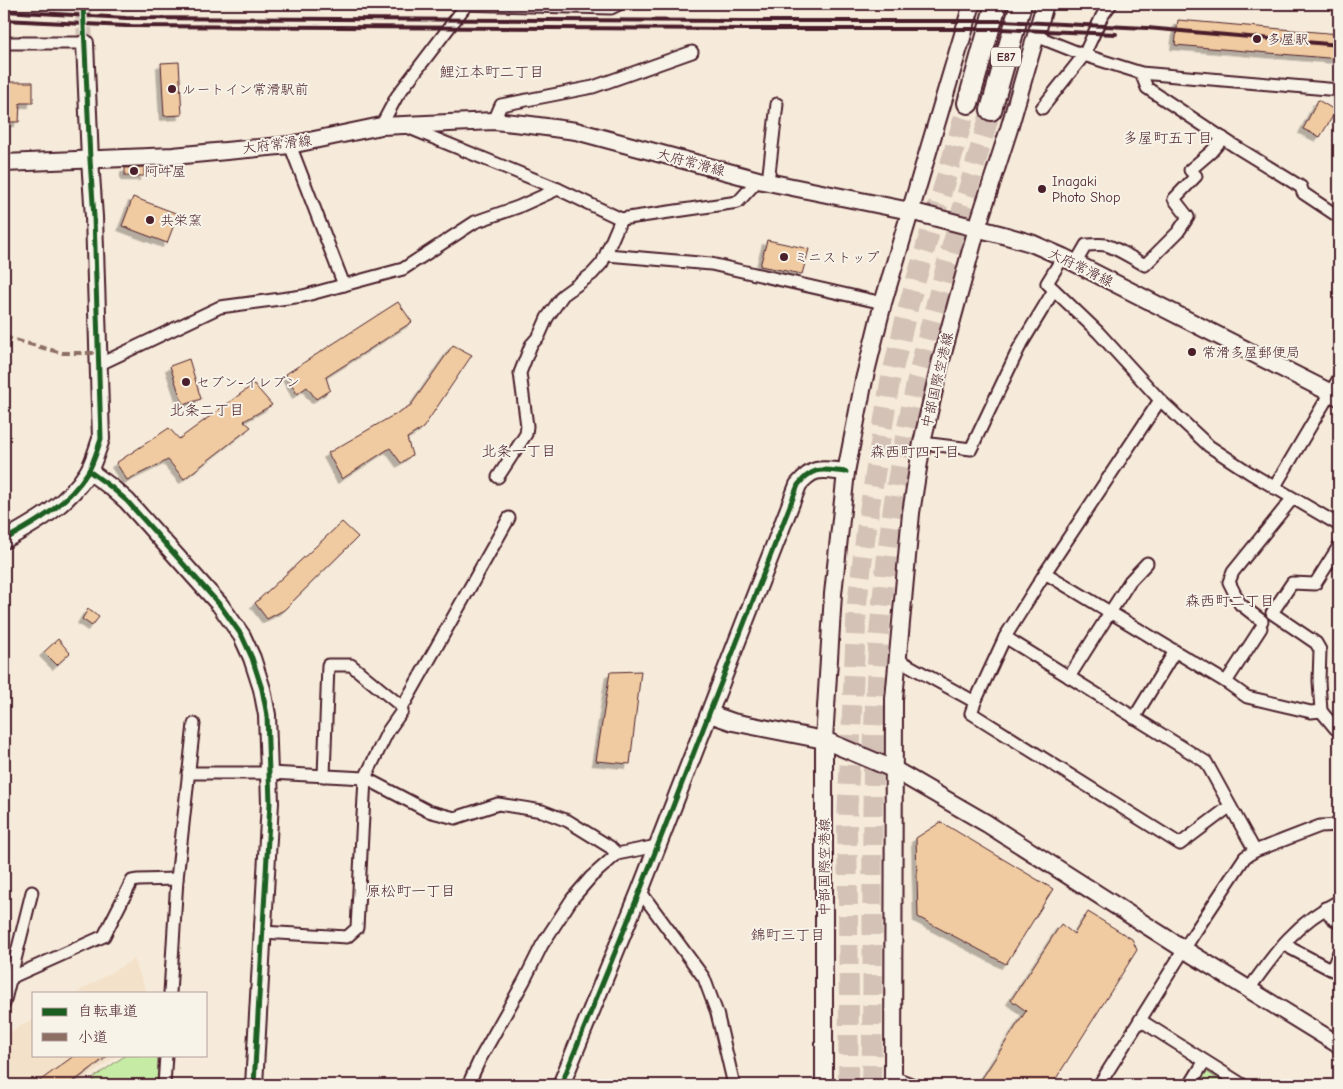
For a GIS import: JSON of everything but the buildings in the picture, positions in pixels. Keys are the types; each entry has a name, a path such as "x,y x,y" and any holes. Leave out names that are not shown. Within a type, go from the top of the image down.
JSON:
{"highway":[{"name":"E87","path":"968,103 996,4"},
{"name":"E87","path":"991,110 1021,4"}],"main road":[{"name":"中部国際空港線","path":"824,1085 824,740 833,594 846,472 864,380 884,303 972,4"},
{"name":"中部国際空港線","path":"893,1081 894,699 911,513 922,443 940,364 978,228 1009,130 1045,4"},
{"path":"4,540 41,520 69,497 89,471 101,439 94,217 85,43"},
{"name":"大府常滑線","path":"4,163 172,156 290,145 381,126 494,121 576,131 763,181 910,211 1031,244 1069,260 1335,394"},
{"path":"561,1085 710,714 798,485 807,474 820,469 846,472"},
{"path":"89,471 111,486 127,502 220,605 242,636 252,658 262,689 267,714 270,802 254,1085"},
{"path":"710,714 733,722 824,740 893,769 986,823 1185,950 1339,1045"}],"street":[{"path":"459,4 611,8 619,4"},
{"path":"381,126 397,96 467,4"},
{"path":"1042,108 1084,55 1102,16 1111,4"},
{"path":"1036,36 1084,55 1141,73 1339,90"},
{"path":"4,43 85,43"},
{"path":"494,121 501,105 593,87 692,52"},
{"path":"1141,73 1147,88 1301,187 1302,193 1339,217"},
{"path":"401,125 558,188 621,218 738,202 763,181 777,104"},
{"path":"1223,138 1211,152 1190,170 1196,176 1174,199 1188,217 1178,232 1145,265 1113,248 1104,245 1086,245 1047,283 1098,332 1160,400 1209,446 1274,488 1339,526"},
{"path":"290,145 344,285"},
{"path":"98,365 220,307 303,296 402,269 475,222 518,207 558,188"},
{"path":"498,476 526,434 527,426 520,373 531,345 539,336 547,318 563,295 592,274 602,263 621,218"},
{"path":"607,255 711,264 884,303"},
{"path":"922,443 971,448 1019,348 1054,290"},
{"path":"1274,488 1335,394 1339,378"},
{"path":"1160,400 1045,573 1005,638 971,714 1180,844 1229,807"},
{"path":"1226,682 1261,624 1240,604 1229,582 1233,572 1292,499"},
{"path":"262,932 347,937 357,928 365,778 388,732 402,710 401,706 406,701 509,518"},
{"path":"1339,546 1315,584 1292,583 1272,613 1316,643 1320,650 1319,681 1321,711 1339,731"},
{"path":"1069,677 1130,580 1147,563"},
{"path":"1045,573 1248,697 1312,712 1321,711"},
{"path":"1005,638 1206,762 1229,807 1255,851"},
{"path":"1134,718 1175,651"},
{"path":"897,659 976,702"},
{"path":"324,776 328,665 351,665 401,706"},
{"path":"170,992 177,879 194,724"},
{"path":"188,773 270,773 365,778 428,811 455,818 498,804 542,811 568,821 610,847 617,854"},
{"path":"1099,1085 1193,935 1245,857 1255,851 1320,826 1339,825"},
{"path":"468,1085 480,1059 524,982 542,945 567,907 591,877 617,854 657,846"},
{"path":"10,978 104,936 132,881 177,879"},
{"path":"640,891 704,978 717,1013 734,1085"},
{"path":"4,1004 32,892"},
{"path":"1249,989 1294,932 1325,908 1339,901"},
{"path":"1325,908 1332,918 1339,923"},
{"path":"1284,943 1292,950 1332,970 1339,952"},
{"path":"1140,1020 1243,1085"},
{"path":"164,1085 166,1056"},
{"path":"1190,1085 1204,1062"},
{"path":"893,1081 914,1085"}],"shaded area":[{"path":"134,959 147,992 78,992"},
{"path":"32,1019 32,1056 117,1056 77,1085 4,1085 4,1036"}],"green space":[{"path":"125,1056 158,1056 157,1085 95,1085 93,1078"},
{"path":"1204,1070 1228,1085 1195,1085"}],"tunnel":[{"path":"83,4 85,43"},
{"path":"848,1085 847,821 857,604 867,524 890,382 909,304 968,103"},
{"path":"871,1085 872,829 875,701 889,537 903,445 915,387 946,268 991,110"}],"railway":[{"path":"4,11 126,18 1001,21 1147,28 1339,45"},
{"path":"4,20 126,26 1001,29 1116,34"}],"marked path":[{"path":"4,337 62,353 97,353"}],"cycle path":[{"path":"4,540 40,519 71,494 90,468 101,439 94,217 83,4"},
{"path":"561,1085 640,891 798,485 809,474 819,470 846,472"},
{"path":"89,471 127,501 220,605 242,636 252,658 262,689 267,715 270,803 254,1085"}],"place":[{"name":"多屋駅","path":"1257,39"},
{"name":"ルートイン常滑駅前","path":"172,89"},
{"name":"阿吽屋","path":"134,171"},
{"name":"Inagaki Photo Shop","path":"1042,189"},
{"name":"共栄窯","path":"150,220"},
{"name":"ミニストップ","path":"784,257"},
{"name":"常滑多屋郵便局","path":"1192,352"},
{"name":"セブン-イレブン","path":"186,382"}],"district":[{"name":"鯉江本町二丁目","path":"492,72"},
{"name":"多屋町五丁目","path":"1168,138"},
{"name":"北条二丁目","path":"207,410"},
{"name":"北条一丁目","path":"519,451"},
{"name":"森西町四丁目","path":"915,452"},
{"name":"森西町二丁目","path":"1230,601"},
{"name":"原松町一丁目","path":"411,891"},
{"name":"錦町三丁目","path":"788,935"}]}
